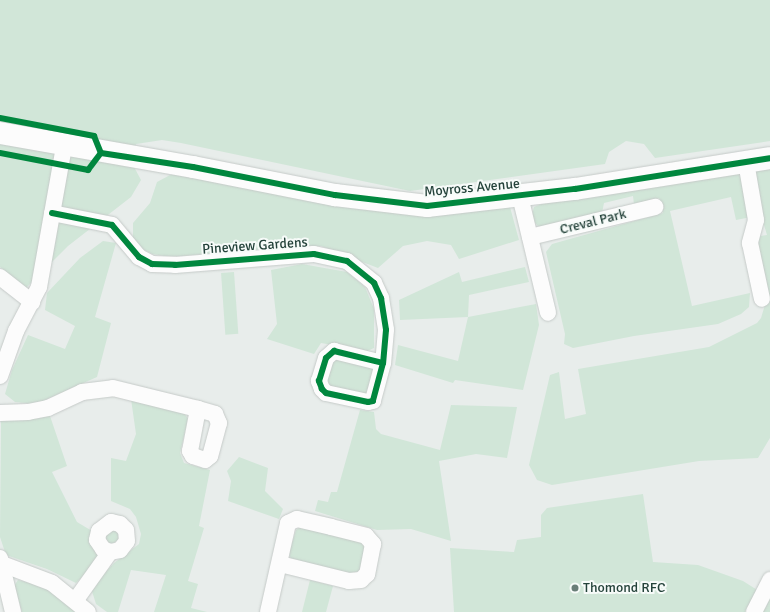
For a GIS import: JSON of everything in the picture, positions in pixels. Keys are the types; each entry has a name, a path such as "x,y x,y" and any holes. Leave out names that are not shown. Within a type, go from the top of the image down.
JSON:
{"street":[{"name":"Moyross Avenue","path":"0,133 335,195 427,206 520,196 770,158"},
{"path":"0,376 16,331 39,288 64,146"},
{"path":"746,162 756,220 750,243 762,299"},
{"path":"520,196 548,313"},
{"name":"Creval Park","path":"530,237 655,207"},
{"name":"Pineview Gardens","path":"52,213 112,225 139,257 152,264 175,265 314,254 347,262 374,283 381,298 386,330 383,362"},
{"path":"0,277 32,302"},
{"path":"0,412 28,412 48,408 82,392 113,388 198,409"},
{"path":"268,612 288,523 297,519 366,536 372,544 367,574 361,580 349,581 280,564"},
{"path":"75,601 110,552"},
{"path":"1,561 52,583 88,612"},
{"path":"1,561 14,612"},
{"path":"754,612 770,580"}],"green space":[{"path":"0,0 770,0 770,141 655,158 644,144 626,141 609,152 605,164 410,191 181,143 162,140 136,144 133,165 141,180 131,197 68,246 26,288 0,267"},
{"path":"770,166 770,438 758,458 699,461 552,485 537,480 529,465 550,375 559,372 565,419 586,414 578,369 709,347 757,323 761,318 767,298 755,237 767,235 761,215 736,220 731,197 670,211 692,306 750,293 749,307 741,314 718,324 634,336 573,348 564,344 565,334 546,252 552,244 663,213 659,198 634,204 633,196 604,203 602,213 539,227 531,219 534,207 549,201"},
{"path":"172,174 376,211 428,215 510,207 519,240 459,259 451,245 427,241 403,246 378,268 321,246 282,247 171,257 152,254 133,244 133,223 150,203 157,182"},
{"path":"103,241 116,243 95,317 111,323 97,377 36,404 15,402 5,394 12,370 28,335 65,349 75,326 45,310 47,293 80,258"},
{"path":"302,264 347,272 365,287 374,309 374,348 367,351 321,343 314,354 267,339 277,324 271,270"},
{"path":"525,267 529,282 469,295 468,317 400,320 399,300 459,272 462,282"},
{"path":"234,272 238,334 225,335 221,273"},
{"path":"536,304 539,325 523,390 455,380 453,383 395,365 398,345 458,361 468,317"},
{"path":"339,359 372,367 374,372 365,396 329,387 326,380 332,361"},
{"path":"131,399 183,411 188,419 180,453 184,463 210,470 199,526 204,528 188,581 198,584 191,608 207,612 154,612 166,575 131,570 118,612 107,612 96,604 91,588 114,563 139,544 141,534 136,517 130,509 111,501 111,458 126,461 136,434"},
{"path":"451,405 517,407 507,458 476,454 439,461 451,541 411,529 377,530 315,511 318,500 328,502 331,492 337,492 360,410 374,412 376,429 381,434 440,450"},
{"path":"50,416 67,466 52,472 77,522 92,531 100,559 76,583 47,569 6,555 0,537 1,420"},
{"path":"239,457 268,468 265,491 283,509 279,519 228,501 231,481 227,471"},
{"name":"Thomond RFC","path":"643,494 653,562 698,565 743,581 770,598 770,612 454,612 450,548 514,552 517,540 541,537 541,515 547,508"},
{"path":"302,526 363,540 367,546 361,569 352,576 291,560 289,553 296,530"},
{"path":"104,530 118,531 118,540 112,544 106,542"},
{"path":"18,580 43,586 77,612 22,612 14,586"},
{"path":"310,580 333,586 326,612 302,612"}],"cycle path":[{"path":"0,118 94,136 101,153"},
{"path":"0,153 88,170 101,153"},
{"path":"101,153 193,167 335,195 427,206 575,189 770,158"},
{"path":"52,213 112,225 139,257 152,264 175,265 314,254 347,261 374,283 381,298 386,330 383,363 373,401 368,402 326,393 322,389 319,381 326,358 334,351 383,363"}],"place":[{"name":"Thomond RFC","path":"575,588"}]}
